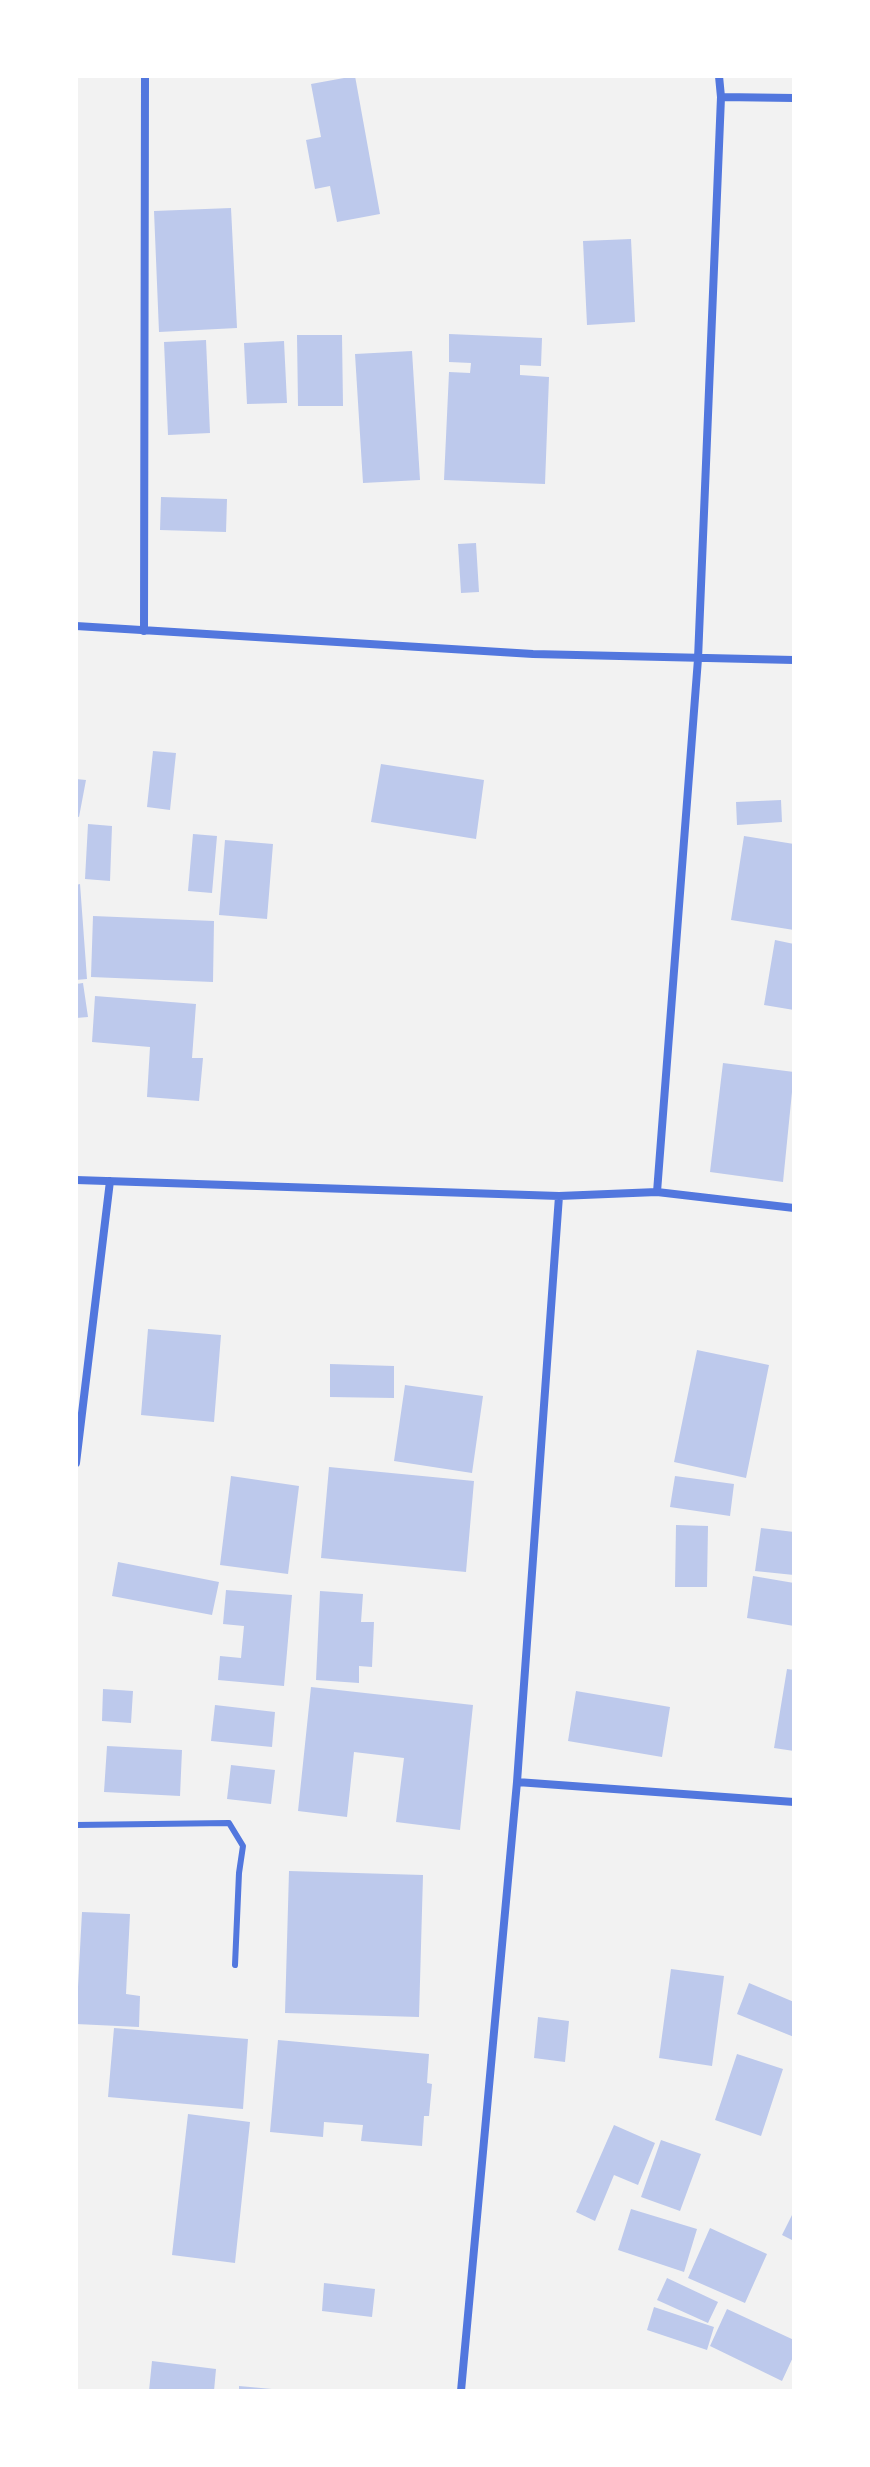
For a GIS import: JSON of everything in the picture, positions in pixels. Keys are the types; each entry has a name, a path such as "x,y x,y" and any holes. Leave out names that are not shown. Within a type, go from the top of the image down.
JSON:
{"street":[{"path":"144,631 145,76"},
{"path":"657,1192 698,659 721,97 719,76"},
{"path":"721,97 794,98"},
{"path":"76,626 533,654 794,660"},
{"path":"76,1180 559,1196 657,1192 794,1208"},
{"path":"76,1463 110,1181"},
{"path":"461,2391 517,1782 559,1196"},
{"path":"517,1782 794,1802"}],"lane":[{"path":"76,1825 229,1823 243,1846 235,1965"}],"building":[{"path":"355,76 380,214 337,222 330,186 315,189 306,140 321,137 311,84"},
{"path":"231,208 237,328 159,332 154,211"},
{"path":"631,239 635,322 587,325 583,241"},
{"path":"449,334 542,338 541,366 520,365 520,375 549,377 545,484 444,480 449,372 470,373 471,363 449,362"},
{"path":"297,335 342,335 343,406 298,406"},
{"path":"206,340 210,433 168,435 164,342"},
{"path":"284,341 287,403 247,404 244,343"},
{"path":"412,351 420,480 363,483 355,354"},
{"path":"161,497 227,499 226,532 160,530"},
{"path":"476,543 479,592 461,593 458,544"},
{"path":"153,751 176,753 170,810 147,807"},
{"path":"381,764 484,780 476,839 371,822"},
{"path":"76,779 86,780 79,817 76,816"},
{"path":"781,800 782,822 737,825 736,802"},
{"path":"88,824 112,826 110,881 85,879"},
{"path":"193,834 217,836 212,893 188,891"},
{"path":"744,836 794,844 794,930 731,920"},
{"path":"225,840 273,844 267,919 219,915"},
{"path":"80,884 87,979 76,980 76,885"},
{"path":"93,916 214,921 213,982 91,977"},
{"path":"775,940 794,944 794,1010 764,1005"},
{"path":"83,983 88,1017 76,1018 76,984"},
{"path":"95,996 196,1004 192,1058 203,1058 199,1101 147,1097 150,1047 92,1042"},
{"path":"723,1063 794,1072 783,1182 710,1172"},
{"path":"148,1329 221,1335 214,1422 141,1415"},
{"path":"697,1350 769,1365 746,1478 674,1462"},
{"path":"330,1364 394,1366 394,1398 330,1397"},
{"path":"405,1385 483,1396 472,1473 394,1461"},
{"path":"329,1467 474,1481 466,1572 321,1558"},
{"path":"231,1476 299,1486 288,1574 220,1565"},
{"path":"675,1476 734,1484 730,1516 670,1507"},
{"path":"676,1525 708,1526 707,1587 675,1587"},
{"path":"761,1528 794,1532 794,1575 755,1571"},
{"path":"118,1562 219,1582 212,1615 112,1596"},
{"path":"753,1576 794,1583 794,1626 747,1618"},
{"path":"226,1590 292,1595 284,1686 218,1680 220,1656 241,1658 244,1626 223,1624"},
{"path":"320,1591 363,1594 361,1622 374,1622 372,1667 359,1666 359,1683 316,1680"},
{"path":"787,1669 794,1670 794,1751 774,1748"},
{"path":"311,1687 473,1705 460,1830 396,1822 404,1758 354,1752 347,1817 298,1811"},
{"path":"103,1689 133,1691 131,1723 102,1721"},
{"path":"576,1691 670,1707 662,1757 568,1741"},
{"path":"215,1705 275,1712 272,1747 211,1741"},
{"path":"107,1746 182,1750 180,1796 104,1792"},
{"path":"231,1765 275,1770 271,1804 227,1799"},
{"path":"289,1871 423,1875 419,2017 285,2013"},
{"path":"82,1912 130,1914 126,1994 140,1996 139,2027 76,2024"},
{"path":"671,1969 724,1976 712,2066 659,2058"},
{"path":"749,1983 794,2002 794,2037 737,2014"},
{"path":"538,2017 569,2021 565,2062 534,2058"},
{"path":"114,2028 248,2039 243,2109 108,2097"},
{"path":"278,2040 429,2054 427,2083 432,2084 429,2116 424,2116 422,2146 361,2141 363,2125 324,2122 323,2137 270,2132"},
{"path":"737,2054 783,2069 761,2136 715,2120"},
{"path":"188,2114 250,2122 235,2263 172,2255"},
{"path":"614,2125 655,2143 638,2185 614,2175 595,2221 576,2212"},
{"path":"661,2140 701,2154 680,2211 641,2197"},
{"path":"631,2209 697,2229 684,2272 618,2250"},
{"path":"794,2211 794,2241 782,2235"},
{"path":"710,2228 767,2254 745,2303 688,2278"},
{"path":"667,2278 718,2302 708,2323 657,2300"},
{"path":"324,2283 375,2289 372,2317 322,2311"},
{"path":"654,2307 714,2327 707,2350 647,2330"},
{"path":"727,2309 794,2340 794,2355 782,2381 710,2346"},
{"path":"152,2361 216,2369 214,2391 149,2391"},
{"path":"239,2386 272,2389 272,2391 239,2391"}]}
